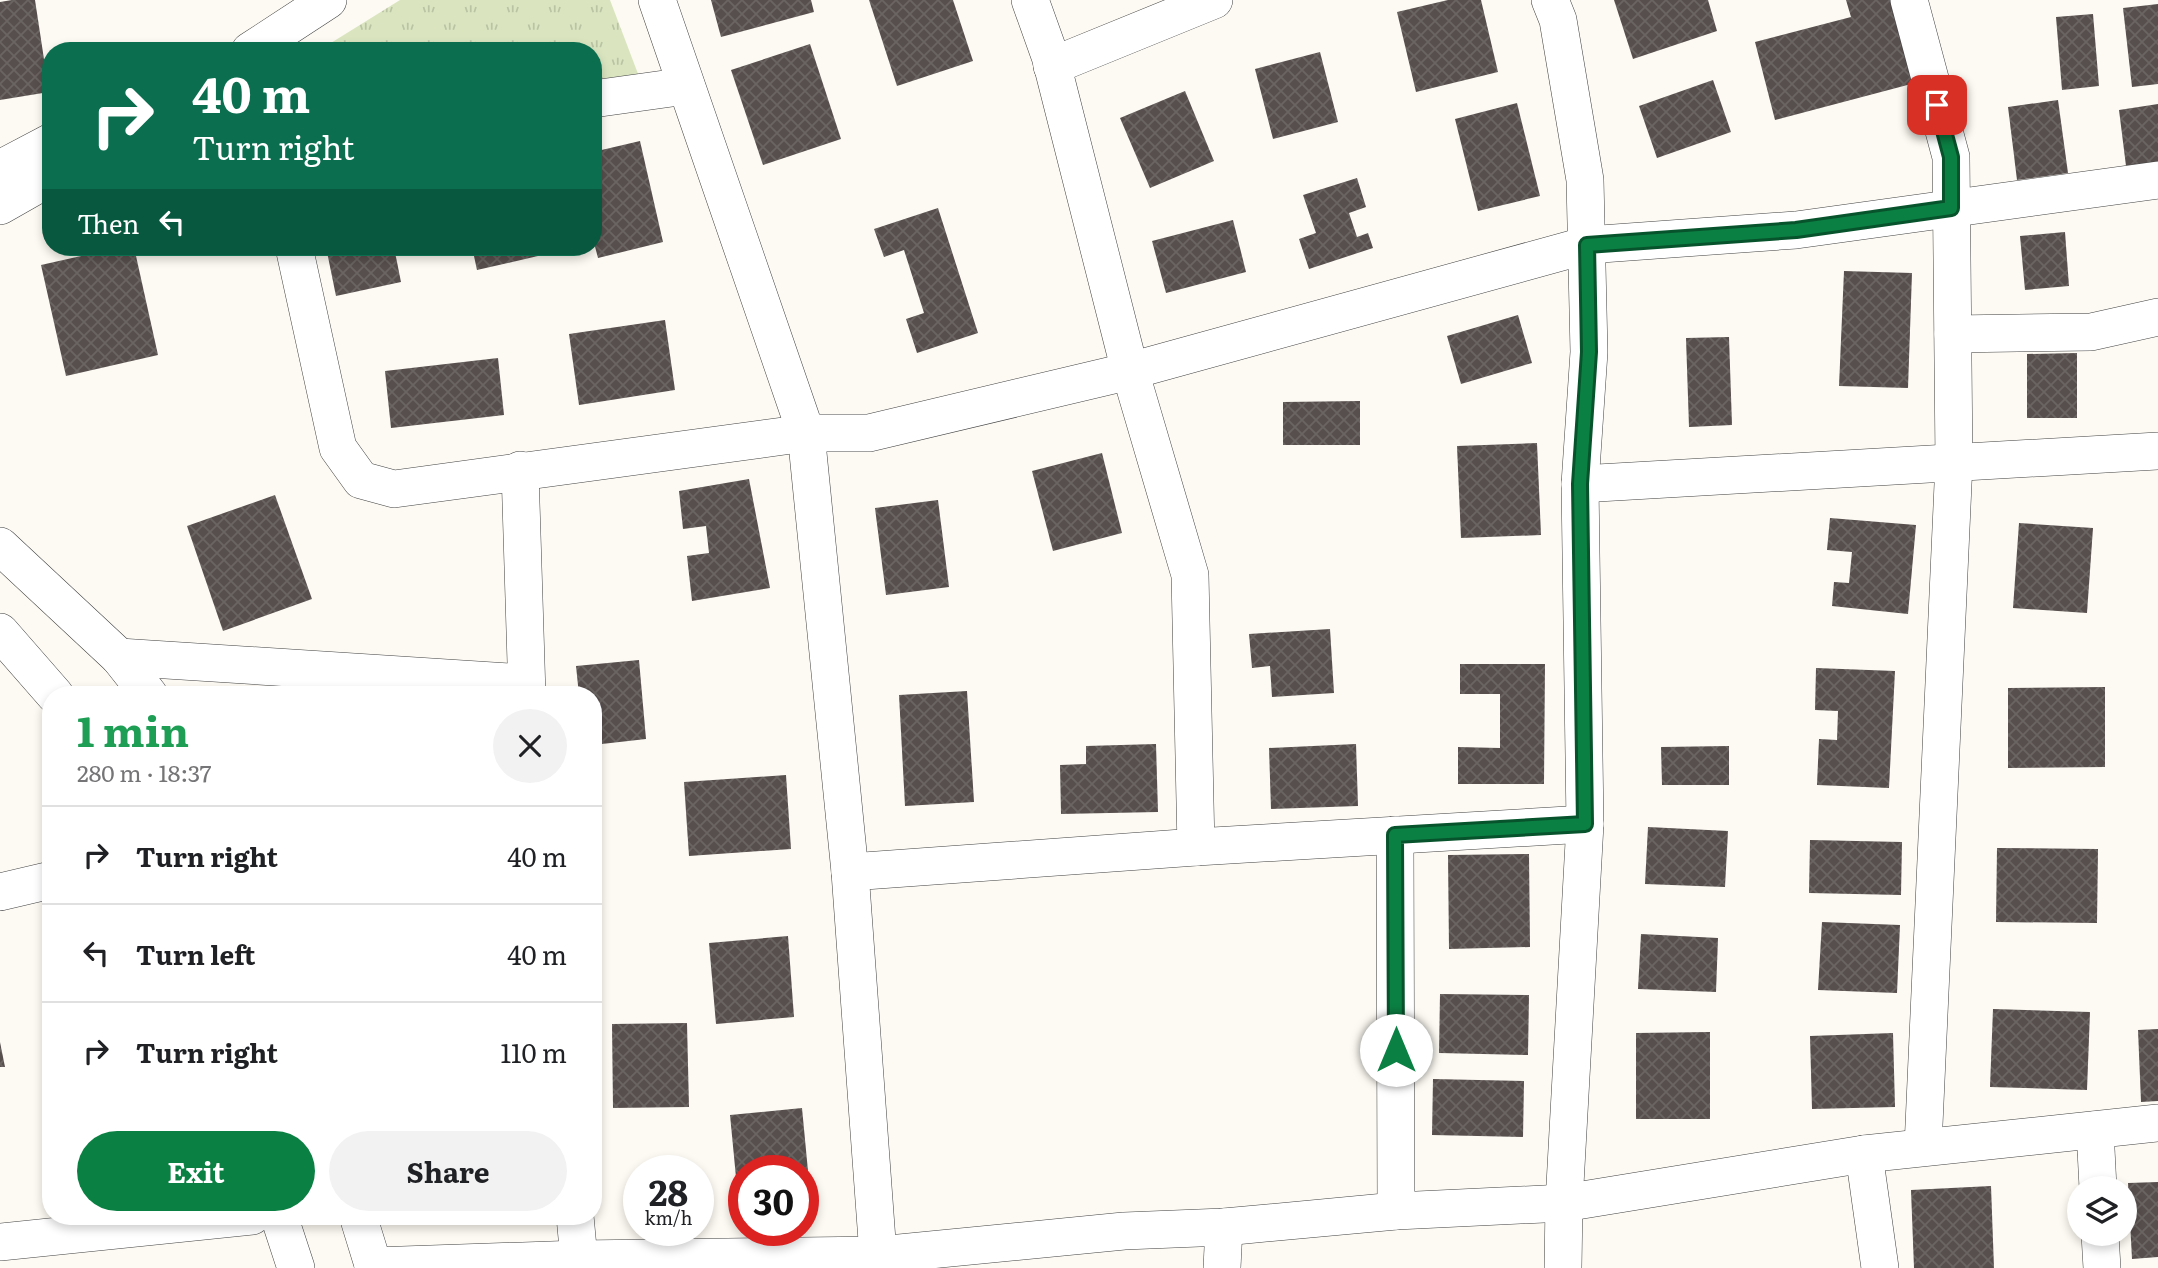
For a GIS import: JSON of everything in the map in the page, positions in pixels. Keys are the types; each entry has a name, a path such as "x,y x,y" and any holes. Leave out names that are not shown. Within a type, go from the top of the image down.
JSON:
{"street":[{"path":"257,42 277,14 328,0"},
{"path":"657,0 806,433 850,872 879,1262"},
{"path":"1030,0 1052,66 1130,371 1190,575 1196,847"},
{"path":"1052,66 1214,0"},
{"path":"1550,0 1558,20 1585,180 1589,352 1580,484 1585,824 1564,1203 1563,1268"},
{"path":"1909,0 1951,157 1954,462 1923,1147"},
{"path":"602,98 686,86"},
{"path":"0,169 42,147"},
{"path":"296,256 338,448 361,480 394,489 806,433 869,433 1130,371 1587,245 1796,230 2158,180"},
{"path":"0,206 42,182"},
{"path":"1953,334 2091,332 2158,317"},
{"path":"1580,484 2158,451"},
{"path":"520,470 527,686"},
{"path":"0,526 46,589"},
{"path":"0,546 119,657 142,686"},
{"path":"0,632 47,686"},
{"path":"119,657 489,686"},
{"path":"850,872 1196,847 1585,824"},
{"path":"1395,835 1396,1211"},
{"path":"0,892 42,882"},
{"path":"361,1225 374,1267 579,1259 879,1262 1124,1231 1224,1227 1396,1211 1564,1203 1864,1154 2158,1123"},
{"path":"2095,1130 2097,1176"},
{"path":"1864,1154 1880,1268"},
{"path":"0,1242 165,1225"},
{"path":"282,1225 296,1268"},
{"path":"576,1225 579,1259"},
{"path":"1222,1268 1224,1227"},
{"path":"2101,1246 2102,1268"}],"green space":[{"path":"400,0 610,0 640,79 602,85 602,42 332,42"}],"building":[{"path":"35,0 42,46 42,93 0,100 0,2"},
{"path":"711,0 811,0 814,12 721,37"},
{"path":"869,0 953,0 973,61 897,86"},
{"path":"1448,0 1481,0 1498,72 1416,92 1397,12"},
{"path":"1614,0 1708,0 1717,31 1633,59"},
{"path":"1846,0 1894,0 1915,83 1775,120 1755,42 1851,17"},
{"path":"2158,4 2158,84 2132,87 2123,8"},
{"path":"2093,14 2099,86 2062,90 2056,17"},
{"path":"810,44 841,139 763,165 731,70"},
{"path":"1320,52 1338,122 1273,139 1255,69"},
{"path":"1713,80 1731,132 1657,158 1639,106"},
{"path":"1185,91 1214,161 1150,188 1120,118"},
{"path":"2058,100 2068,173 2017,180 2008,107"},
{"path":"1517,103 1540,196 1478,211 1455,119"},
{"path":"2158,104 2158,170 2127,174 2119,110"},
{"path":"640,141 663,242 598,258 602,256 602,150"},
{"path":"1357,178 1366,207 1349,213 1357,237 1368,233 1373,248 1309,269 1299,239 1316,233 1303,195"},
{"path":"938,208 978,333 917,353 906,319 924,313 904,250 884,257 874,229"},
{"path":"1233,220 1246,272 1166,293 1152,241"},
{"path":"2065,232 2069,286 2025,290 2020,236"},
{"path":"81,256 136,256 158,355 66,376 41,265"},
{"path":"328,256 396,256 401,282 336,296"},
{"path":"474,256 538,256 477,270"},
{"path":"1844,271 1912,273 1908,388 1839,386"},
{"path":"1518,315 1532,363 1461,384 1447,336"},
{"path":"665,320 675,390 579,405 569,334"},
{"path":"1729,337 1732,425 1689,427 1686,338"},
{"path":"2077,353 2077,418 2027,418 2027,354"},
{"path":"498,358 504,415 391,428 385,371"},
{"path":"1360,401 1360,445 1283,445 1283,402"},
{"path":"1537,443 1541,535 1461,538 1457,446"},
{"path":"1102,453 1122,533 1053,551 1032,471"},
{"path":"749,479 770,588 692,601 687,556 709,553 706,526 683,529 679,491"},
{"path":"275,495 312,599 223,631 187,526"},
{"path":"938,500 949,587 886,595 875,508"},
{"path":"1830,518 1916,525 1908,614 1832,606 1834,582 1849,583 1852,552 1827,550"},
{"path":"2019,523 2093,528 2087,613 2013,608"},
{"path":"1330,629 1334,693 1272,697 1270,666 1252,668 1249,634"},
{"path":"639,660 646,739 602,744 602,686 578,686 576,666"},
{"path":"1460,664 1545,664 1544,784 1458,784 1458,747 1500,748 1500,694 1460,694"},
{"path":"1816,668 1895,671 1889,788 1817,785 1819,739 1837,740 1838,711 1815,710"},
{"path":"2105,687 2105,767 2008,768 2008,688"},
{"path":"967,691 974,802 905,806 899,695"},
{"path":"1156,744 1158,812 1061,814 1060,765 1086,764 1086,746"},
{"path":"1356,744 1358,806 1271,809 1269,748"},
{"path":"1729,746 1729,785 1662,785 1661,747"},
{"path":"786,775 791,849 689,856 684,782"},
{"path":"1648,827 1728,831 1725,887 1645,884"},
{"path":"1810,840 1902,842 1901,895 1809,893"},
{"path":"1997,848 2098,849 2097,923 1996,922"},
{"path":"1529,854 1530,947 1449,949 1448,855"},
{"path":"1822,922 1900,925 1897,993 1818,990"},
{"path":"1641,934 1718,938 1716,992 1638,989"},
{"path":"788,936 794,1017 716,1024 709,943"},
{"path":"1440,994 1529,995 1528,1055 1439,1053"},
{"path":"1993,1009 2090,1012 2087,1090 1990,1087"},
{"path":"687,1023 689,1107 613,1108 612,1024"},
{"path":"2158,1029 2158,1101 2141,1102 2138,1030"},
{"path":"1710,1032 1710,1119 1636,1119 1636,1033"},
{"path":"1893,1033 1895,1107 1812,1109 1810,1036"},
{"path":"0,1042 5,1067 0,1067"},
{"path":"1433,1079 1524,1081 1523,1137 1432,1135"},
{"path":"802,1108 806,1155 734,1155 730,1115"},
{"path":"2158,1182 2158,1257 2132,1259 2131,1246 2137,1246 2137,1183"},
{"path":"1991,1186 1994,1268 1914,1268 1911,1190"}],"route":[{"path":"1396,1050 1395,835 1585,824 1580,484 1589,352 1587,245 1796,230 1951,208 1951,157 1937,105"}]}
